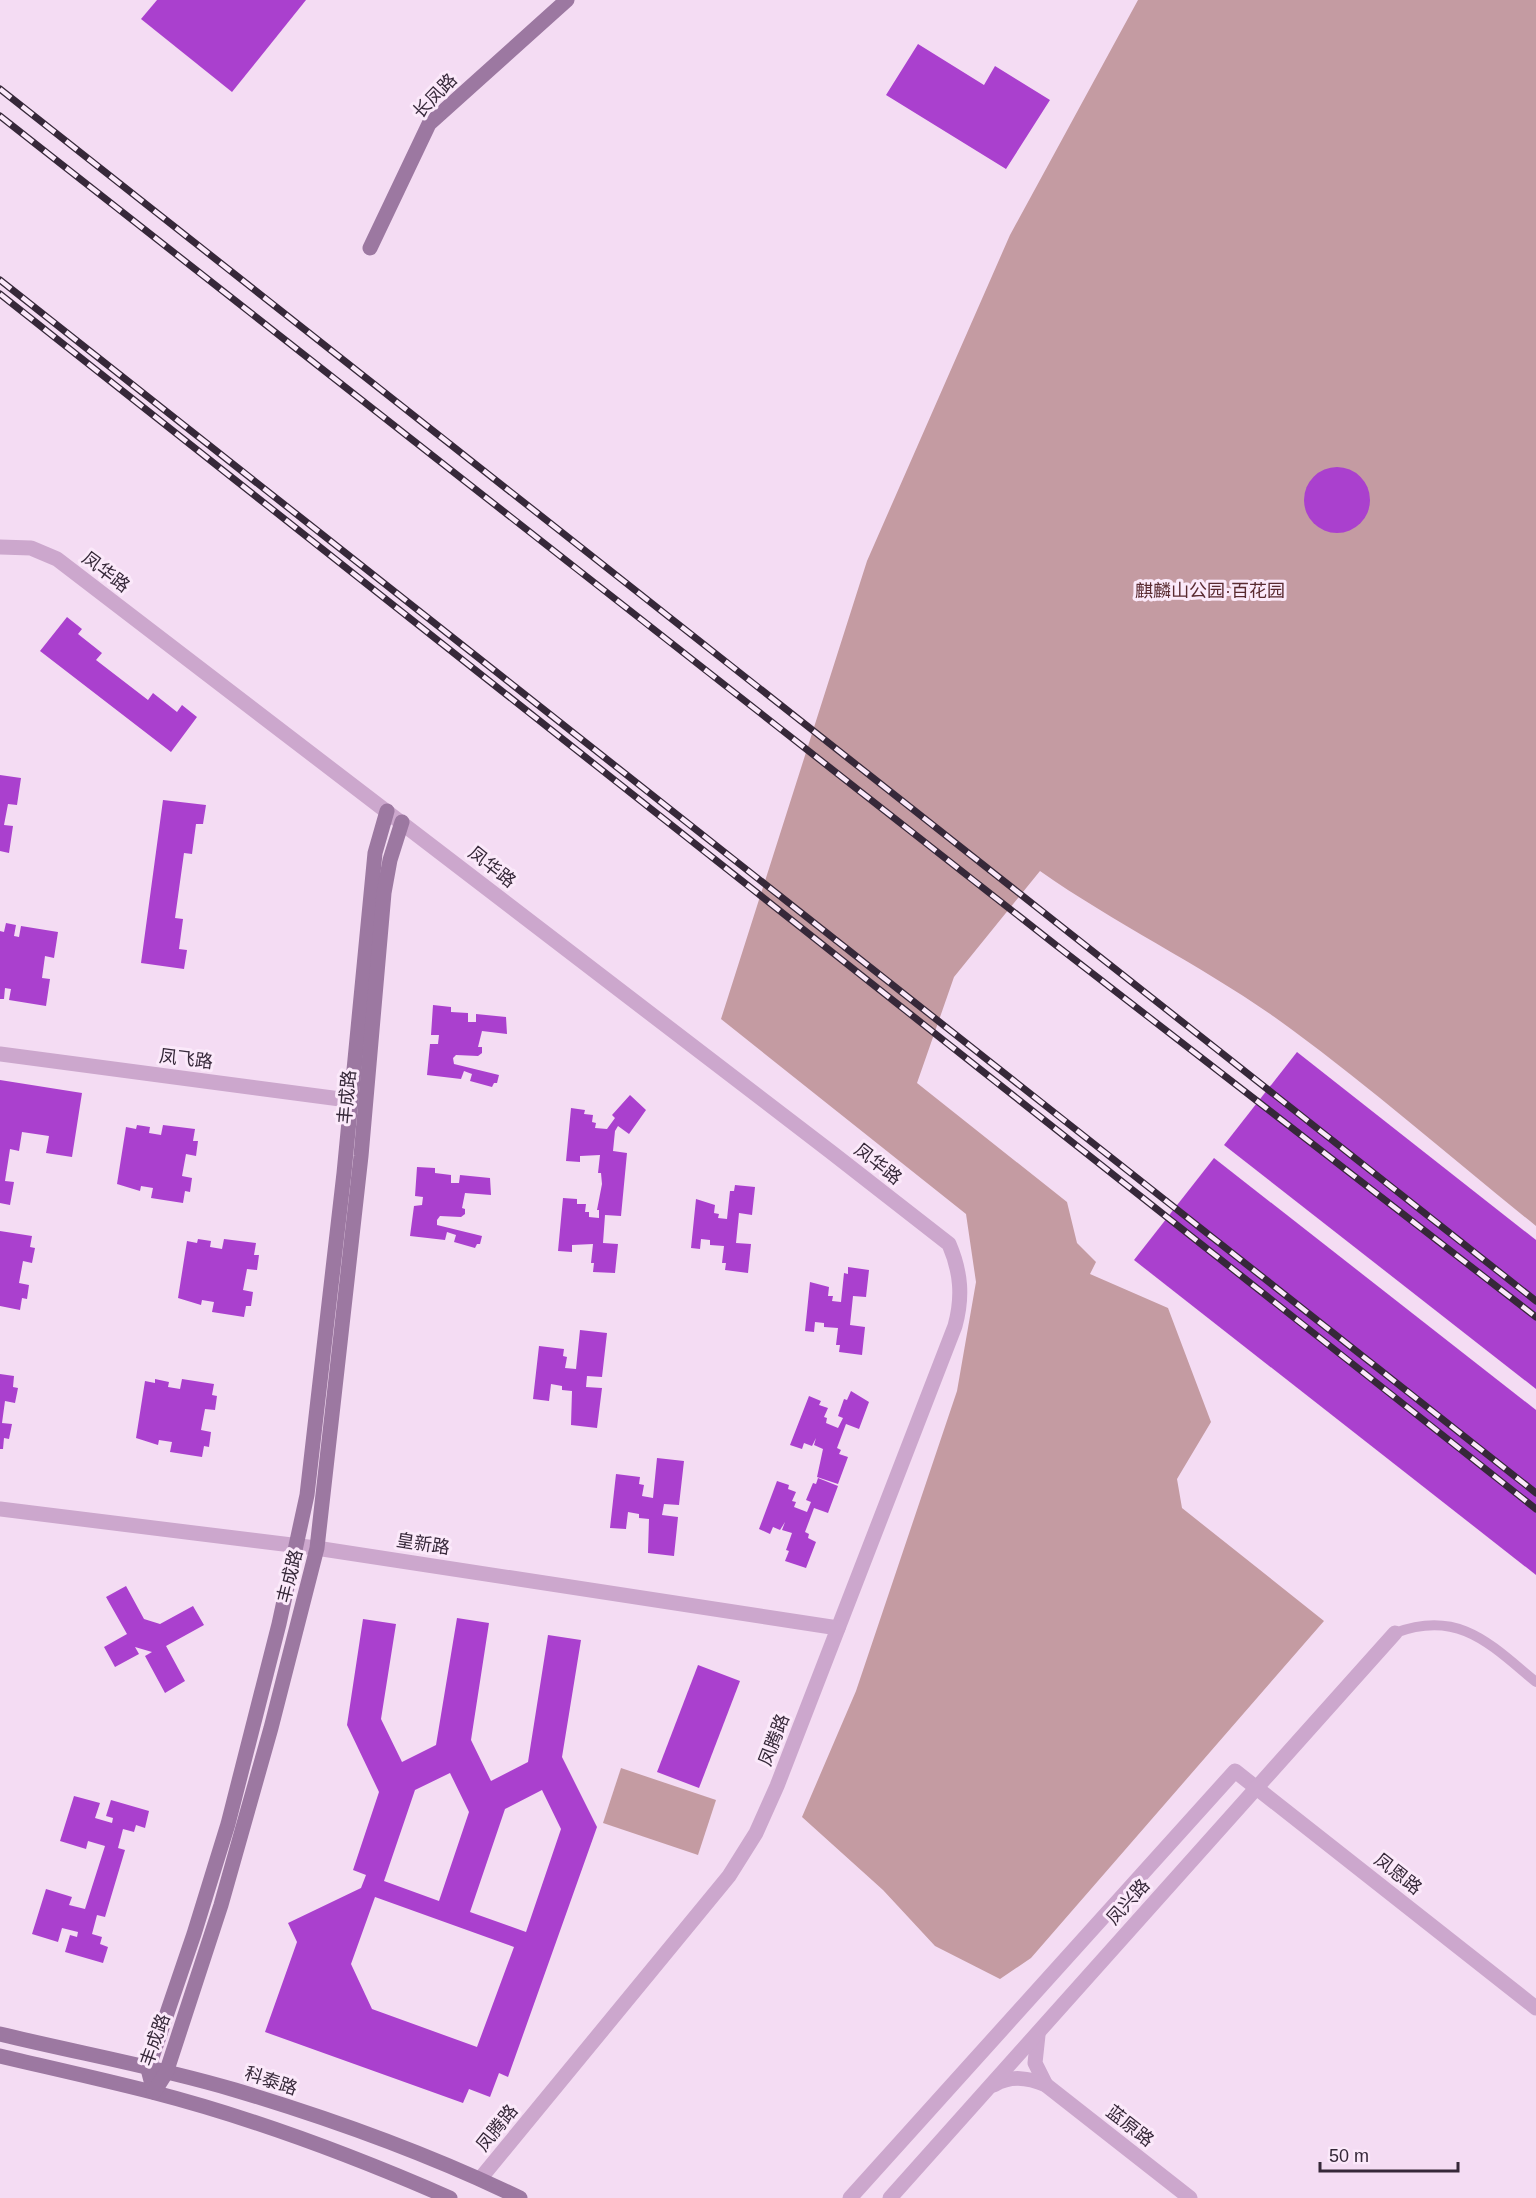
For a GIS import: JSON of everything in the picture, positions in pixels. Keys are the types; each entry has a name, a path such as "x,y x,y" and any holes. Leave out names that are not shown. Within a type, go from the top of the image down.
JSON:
{"main road":[{"name":"长凤路","path":"370,248 429,124 567,0"},
{"name":"丰成路","path":"154,2092 166,2073 221,1905 272,1728 317,1548 359,1101 375,852 387,811"},
{"name":"丰成路","path":"154,2092 148,2069 228,1824 298,1545 307,1495 334,1273 359,1101 384,893 390,860 402,822"},
{"name":"科泰路","path":"0,2034 234,2089 323,2119 480,2179 520,2198"},
{"path":"0,2056 154,2092 328,2148 450,2198"}],"street":[{"name":"凤华路","path":"0,547 31,548 57,559 949,1244"},
{"name":"凤飞路","path":"0,1054 359,1101"},
{"name":"凤腾路","path":"480,2179 713,1896 743,1855 777,1786 955,1326 960,1287 949,1244"},
{"name":"皇新路","path":"0,1509 298,1545 838,1628"},
{"name":"凤兴路","path":"890,2198 1395,1633"},
{"name":"凤兴路","path":"850,2198 1235,1771"},
{"name":"凤恩路","path":"1235,1771 1536,2008"},
{"path":"1039,2031 1035,2042 1035,2063 1046,2085"},
{"name":"蓝原路","path":"988,2088 1011,2078 1035,2080 1046,2085 1190,2198"}],"lane":[{"path":"1395,1633 1418,1624 1441,1624 1467,1631 1489,1644 1536,1682"}],"green space":[{"name":"麒麟山公园·百花园","path":"1138,0 1536,0 1536,1226 1384,1101 1291,1029 1230,987 1102,911 1040,871 954,977 917,1083 1067,1202 1077,1243 1096,1262 1090,1274 1168,1308 1211,1422 1177,1479 1182,1508 1324,1621 1031,1958 1000,1979 935,1946 883,1890 802,1817 856,1691 957,1391 976,1282 966,1214 721,1019 867,561 1010,235"},
{"path":"621,1768 716,1800 698,1855 603,1823"}],"building":[{"path":"157,0 306,0 232,92 141,19"},
{"path":"918,44 984,85 995,66 1050,100 1006,169 886,95"},
{"path":"1337,467 1349,470 1360,477 1367,488 1370,500 1367,512 1360,523 1349,530 1337,533 1325,530 1314,523 1307,512 1304,500 1307,488 1314,477 1325,470"},
{"path":"67,617 82,629 78,634 102,653 96,660 148,700 153,693 177,712 182,705 197,717 171,752 40,651"},
{"path":"0,775 21,778 17,805 8,804 4,825 13,826 9,853 0,851"},
{"path":"163,800 206,805 203,824 196,824 192,854 184,853 175,918 183,919 179,949 187,950 184,969 141,963"},
{"path":"6,923 16,925 14,936 19,937 21,926 58,932 54,958 45,956 42,978 50,979 46,1006 9,1000 11,989 5,988 4,999 0,999 0,931 4,932"},
{"path":"433,1005 451,1007 451,1012 468,1013 468,1022 476,1022 476,1014 506,1017 507,1034 482,1031 478,1047 482,1047 482,1053 478,1056 456,1055 453,1058 454,1064 499,1075 497,1083 494,1083 492,1087 470,1081 472,1074 464,1071 461,1079 427,1075 430,1044 438,1044 439,1035 431,1035"},
{"path":"1297,1052 1536,1240 1536,1389 1224,1145"},
{"path":"0,1080 82,1093 72,1157 46,1153 49,1136 22,1132 19,1151 10,1149 5,1181 14,1182 10,1205 0,1203"},
{"path":"630,1095 646,1110 629,1134 618,1126 615,1131 613,1151 627,1153 621,1216 605,1215 603,1243 618,1244 615,1273 593,1272 594,1263 591,1263 593,1244 572,1245 572,1252 558,1251 563,1198 577,1199 577,1204 586,1204 585,1212 589,1212 589,1217 599,1218 599,1210 597,1210 602,1184 601,1173 598,1173 600,1155 580,1156 580,1162 566,1161 571,1108 585,1110 584,1114 593,1115 592,1122 596,1123 595,1128 607,1129 615,1118 612,1115"},
{"path":"137,1125 150,1127 149,1133 161,1135 163,1125 195,1129 193,1141 198,1141 196,1156 186,1154 182,1176 192,1178 190,1192 185,1191 183,1203 151,1198 153,1188 141,1186 140,1191 117,1184 126,1127 136,1129"},
{"path":"1214,1158 1536,1410 1536,1575 1134,1260"},
{"path":"417,1167 435,1168 435,1173 451,1175 451,1183 459,1183 460,1175 490,1178 491,1195 465,1193 462,1208 465,1209 465,1214 461,1217 440,1216 437,1220 437,1225 482,1236 480,1244 477,1244 475,1248 454,1242 456,1235 447,1232 445,1240 410,1236 414,1206 422,1205 423,1197 415,1196"},
{"path":"735,1185 755,1187 752,1215 739,1213 736,1243 751,1244 748,1273 725,1270 726,1263 722,1263 724,1246 710,1245 710,1240 701,1239 700,1249 691,1248 696,1199 715,1205 714,1213 719,1214 718,1218 727,1219 730,1191 734,1191"},
{"path":"0,1231 32,1236 30,1247 35,1248 32,1263 23,1261 19,1283 29,1285 27,1299 22,1298 20,1310 0,1306"},
{"path":"198,1239 211,1241 210,1247 222,1249 224,1239 256,1243 254,1255 259,1255 257,1270 247,1269 243,1290 253,1292 251,1306 246,1306 244,1317 212,1312 214,1302 202,1300 201,1305 178,1298 187,1241 197,1243"},
{"path":"848,1267 869,1270 866,1297 853,1296 850,1325 865,1327 862,1355 839,1352 840,1345 836,1345 838,1328 824,1327 824,1323 815,1322 814,1332 805,1331 810,1282 829,1287 828,1296 833,1296 832,1301 841,1302 844,1273 848,1274"},
{"path":"580,1330 607,1333 602,1377 587,1376 586,1387 602,1388 597,1428 571,1425 572,1391 562,1390 562,1386 551,1384 549,1401 533,1399 539,1346 564,1349 563,1356 567,1357 565,1368 576,1369"},
{"path":"0,1374 14,1376 13,1387 18,1388 15,1403 5,1401 2,1423 12,1424 9,1439 4,1438 3,1449 0,1449"},
{"path":"155,1379 169,1382 168,1387 180,1389 182,1379 214,1384 212,1395 217,1396 215,1410 205,1409 201,1430 211,1432 209,1447 204,1446 202,1457 170,1452 172,1442 159,1440 158,1445 136,1438 145,1381 155,1383"},
{"path":"851,1391 869,1402 859,1429 846,1424 837,1448 841,1450 839,1454 848,1457 838,1484 817,1477 823,1449 814,1445 816,1438 812,1446 804,1443 802,1449 790,1445 809,1396 821,1401 819,1405 828,1408 824,1417 827,1418 826,1423 838,1428 843,1418 838,1416 844,1399 847,1400"},
{"path":"657,1458 684,1461 679,1505 664,1504 662,1515 678,1517 674,1556 648,1553 649,1519 639,1518 639,1514 628,1512 626,1529 610,1528 616,1474 640,1477 639,1484 644,1485 642,1496 653,1498"},
{"path":"818,1478 838,1486 828,1513 814,1508 805,1532 809,1534 808,1538 816,1542 806,1568 785,1561 792,1533 782,1530 785,1522 780,1530 773,1527 770,1534 759,1529 777,1481 789,1485 788,1489 796,1492 792,1501 796,1502 794,1507 807,1512 811,1502 806,1500 813,1483 816,1484"},
{"path":"126,1586 144,1619 160,1624 193,1606 204,1625 166,1646 185,1681 165,1693 145,1656 152,1652 135,1647 139,1654 115,1667 104,1647 127,1634 106,1597"},
{"path":"457,1618 489,1623 471,1740 491,1781 528,1762 548,1635 581,1640 562,1757 597,1827 508,2077 499,2073 490,2097 469,2089 463,2103 265,2032 297,1942 288,1923 361,1888 366,1875 353,1870 379,1792 347,1725 363,1619 396,1624 381,1719 402,1762 436,1745","holes":["450,1773 469,1812 439,1901 384,1881 415,1790","542,1790 561,1829 526,1932 470,1912 505,1809","375,1897 514,1947 477,2047 372,2009 351,1964"]},
{"path":"698,1665 740,1681 699,1788 657,1772"},
{"path":"74,1796 100,1803 95,1818 112,1823 113,1818 106,1816 111,1800 149,1811 145,1828 136,1825 134,1832 123,1829 118,1848 125,1850 105,1917 97,1915 92,1934 102,1937 100,1944 108,1947 103,1963 65,1952 70,1935 77,1937 78,1932 62,1928 58,1942 32,1934 46,1889 72,1897 69,1905 85,1909 105,1846 88,1841 86,1849 60,1841"}],"railway":[{"path":"0,89 1536,1301"},
{"path":"0,116 1057,946 1536,1317"},
{"path":"0,280 1536,1493"},
{"path":"0,294 1536,1509"}]}
